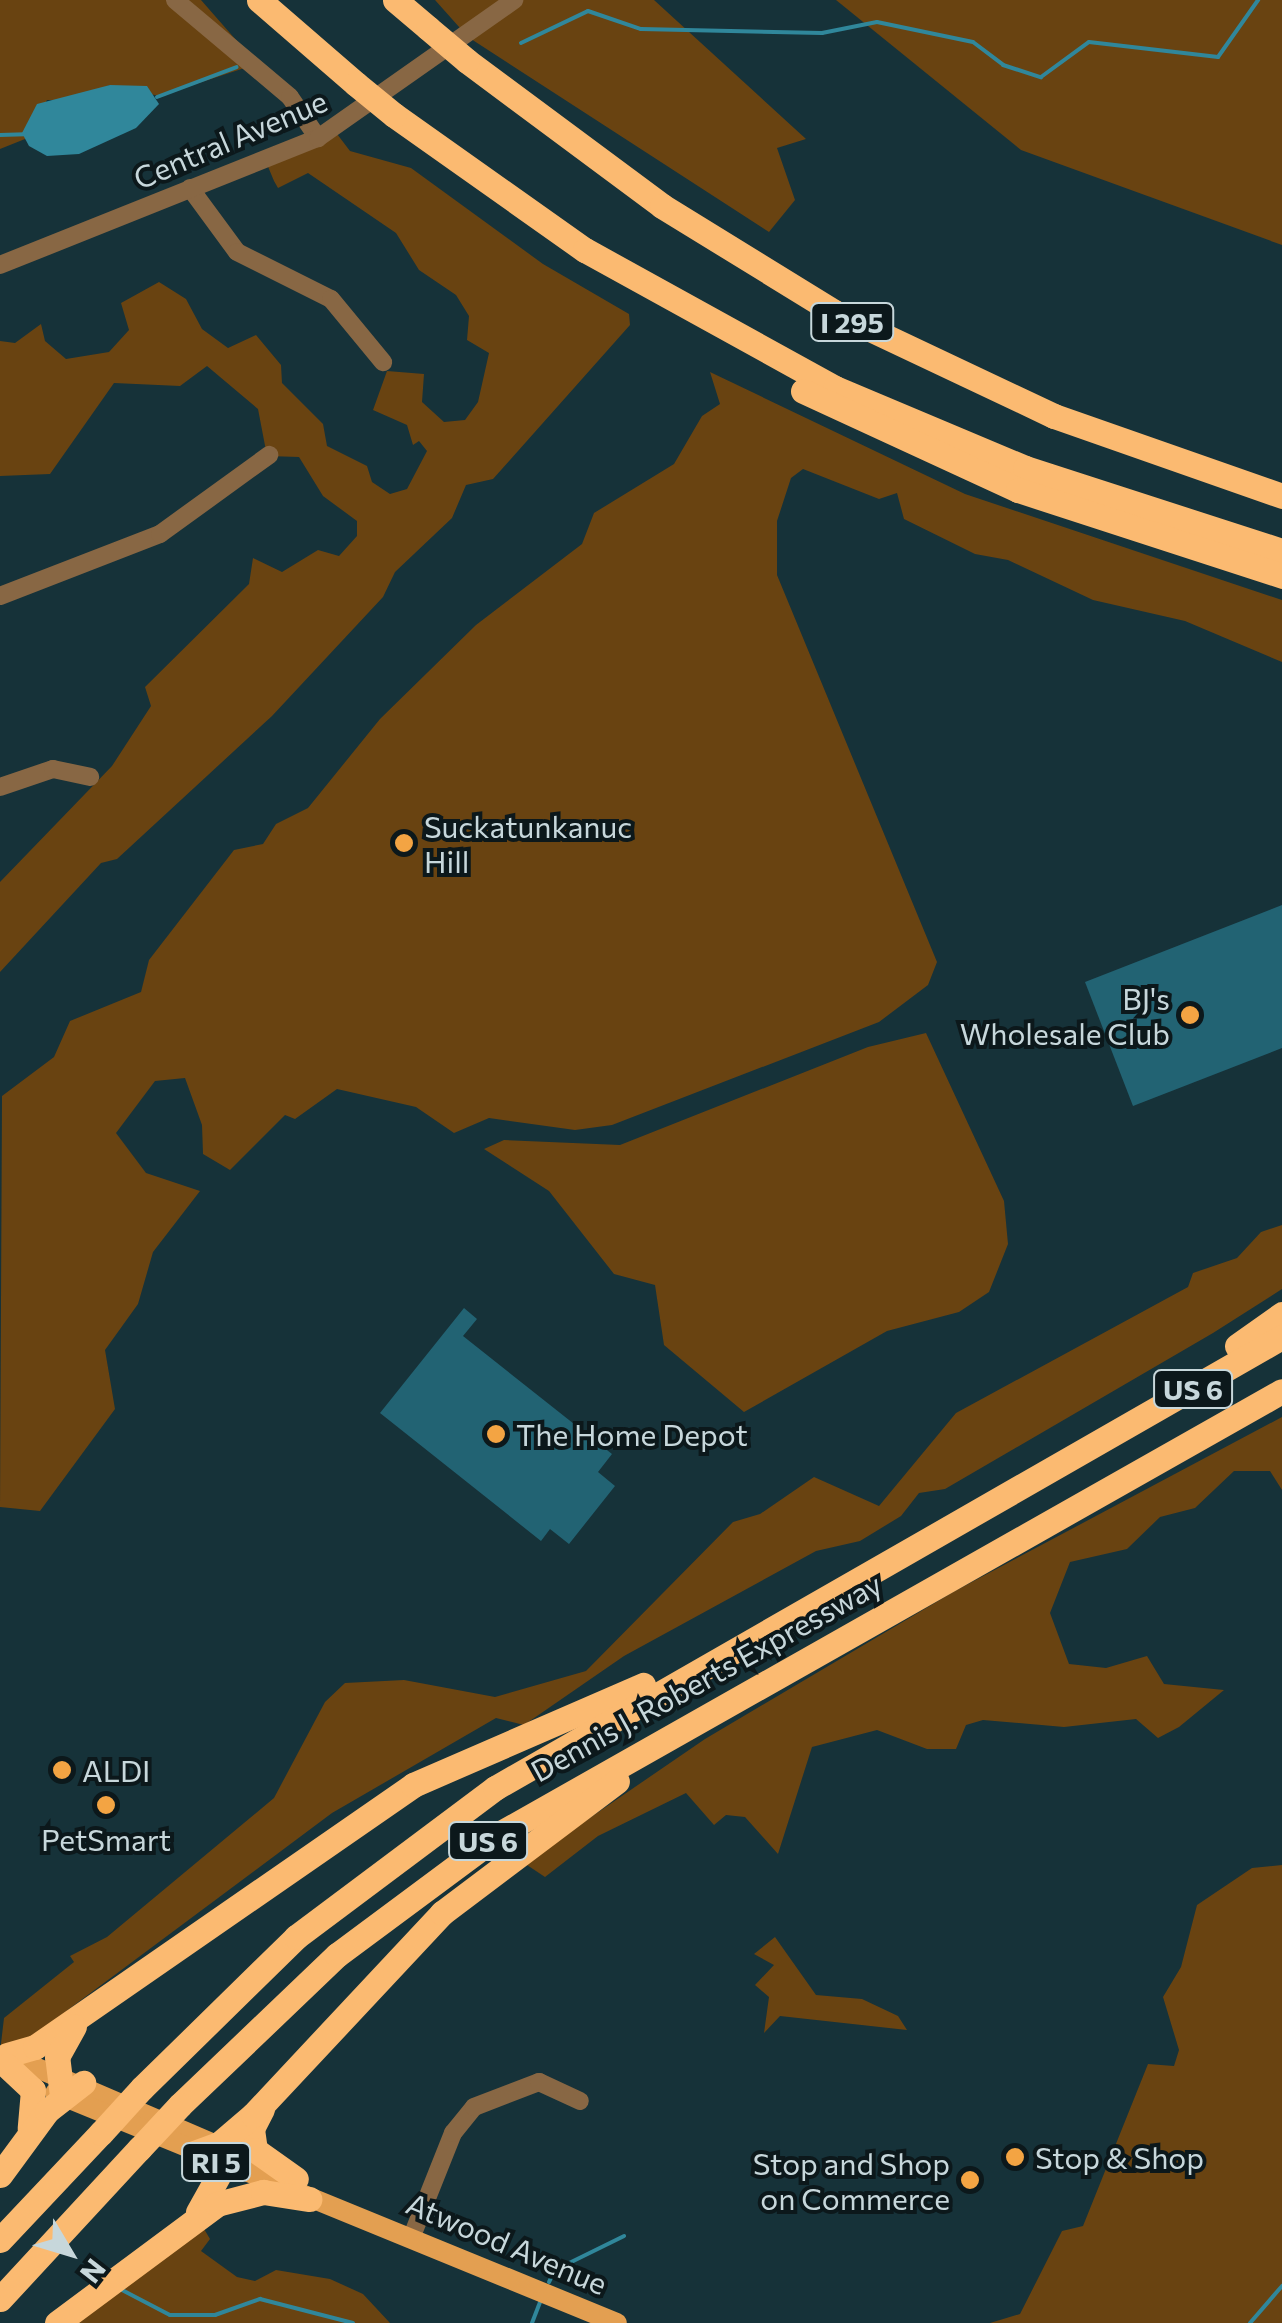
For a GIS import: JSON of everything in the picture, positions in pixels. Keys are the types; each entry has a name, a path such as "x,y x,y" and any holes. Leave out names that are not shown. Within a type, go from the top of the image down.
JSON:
{"highway":[{"name":"I 295","path":"259,0 394,115 585,250 762,352 948,438 1282,551"},
{"name":"I 295","path":"395,0 467,61 662,206 858,325 1054,416 1282,496"},
{"path":"585,250 650,300 877,428 1057,505 1282,576"},
{"path":"1104,1439 1282,1314"},
{"name":"US 6","path":"1104,1439 1282,1337"},
{"name":"Dennis J. Roberts Expressway","path":"0,2299 180,2105 307,1981 445,1871 571,1790 1282,1391"},
{"name":"Dennis J. Roberts Expressway","path":"0,2240 265,1964 393,1858 507,1781 761,1631 1104,1439"},
{"path":"25,2138 35,2096 3,2059 30,2050 413,1785 761,1631"},
{"path":"177,2232 208,2198 221,2154 366,1987 494,1870 840,1639"},
{"path":"0,2175 67,2084 62,2041 100,2002"},
{"path":"274,2093 255,2120 252,2143 302,2189"},
{"path":"194,2153 221,2154"},
{"path":"58,2323 177,2232 242,2195 302,2189"}],"main road":[{"name":"Atwood Avenue","path":"3,2059 617,2323"},
{"name":"Atwood Avenue","path":"67,2084 194,2153"}],"street":[{"path":"175,0 290,97 318,138"},
{"name":"Central Avenue","path":"0,265 318,138 514,0"},
{"path":"190,188 237,252 331,300 383,362"},
{"path":"3,588 160,534 270,455"},
{"path":"0,787 53,770 90,778"},
{"path":"412,2236 453,2134 474,2107 539,2082 580,2101"}],"shaded area":[{"path":"0,0 201,0 257,64 159,96 110,85 74,100 47,100 25,139 0,149"},
{"path":"435,0 654,0 806,139 777,148 795,200 769,232 468,37"},
{"path":"836,0 1282,0 1282,245 1021,150"},
{"path":"334,130 350,151 411,168 543,264 629,314 630,325 493,479 466,485 452,518 395,572 383,597 272,716 117,859 101,863 0,972 0,882 112,766 151,706 145,687 249,584 253,558 282,572 318,550 339,556 357,536 357,521 323,496 299,457 267,456 258,409 207,366 180,386 114,383 50,474 0,476 0,341 15,343 41,324 45,341 66,359 109,352 129,330 121,303 159,282 186,299 202,329 228,348 256,335 281,365 282,383 323,424 327,446 367,466 372,482 390,494 407,489 427,451 419,441 413,445 407,425 373,410 387,371 424,374 422,402 444,422 465,420 478,402 489,353 467,340 469,316 456,295 419,270 396,233 308,173 278,188 274,181 264,157"},
{"path":"710,372 965,494 1282,600 1282,662 1185,621 1093,600 1008,560 975,554 904,519 897,493 879,499 803,469 791,478 777,521 777,575 937,962 928,985 879,1022 612,1125 575,1130 489,1118 454,1133 416,1107 337,1089 295,1119 285,1115 230,1170 203,1154 202,1125 185,1078 155,1081 116,1133 146,1173 200,1191 153,1252 138,1304 105,1350 115,1409 40,1511 0,1507 2,1096 54,1057 70,1021 141,992 149,960 234,850 263,844 276,824 308,808 380,719 476,625 582,544 594,513 674,464 702,416 720,404"},
{"path":"926,1033 1004,1201 1008,1244 989,1292 959,1312 887,1331 744,1412 664,1345 655,1285 614,1274 549,1191 484,1149 504,1140 620,1145 868,1047"},
{"path":"1282,1225 1282,1289 945,1489 919,1493 901,1516 860,1541 816,1551 624,1656 524,1725 496,1718 332,1813 69,2009 35,2043 0,2052 4,2018 74,1962 70,1956 107,1937 274,1798 325,1702 345,1683 404,1680 495,1697 586,1671 733,1522 760,1514 814,1477 879,1506 956,1413 1188,1287 1193,1273 1237,1258 1261,1232"},
{"path":"1282,1417 1282,1490 1270,1471 1234,1471 1195,1508 1160,1517 1127,1549 1070,1562 1050,1613 1069,1664 1106,1668 1147,1656 1164,1684 1224,1690 1179,1727 1158,1738 1136,1719 1064,1727 983,1720 966,1725 956,1749 927,1749 877,1730 812,1747 778,1854 745,1817 726,1815 714,1825 686,1793 598,1836 545,1877 524,1863 705,1739 955,1591"},
{"path":"1282,1865 1282,2323 990,2323 1020,2314 1062,2231 1083,2226 1148,2064 1174,2066 1179,2050 1163,1997 1181,1967 1197,1905 1252,1868"},
{"path":"775,1937 816,1995 862,1999 898,2016 907,2030 780,2016 764,2033 769,1997 755,1985 774,1965 754,1954"},
{"path":"197,2217 210,2239 201,2251 237,2277 255,2281 276,2270 330,2279 363,2294 390,2323 63,2323"}],"water":[{"path":"110,85 147,86 159,104 136,128 79,154 47,156 29,146 22,133 37,104"}],"building":[{"name":"BJ's Wholesale Club","path":"1282,905 1282,1048 1133,1106 1085,982"},
{"name":"The Home Depot","path":"464,1308 477,1319 463,1336 612,1454 598,1472 615,1486 569,1544 550,1529 541,1541 380,1413"}],"waterway":[{"path":"521,43 588,11 641,29 822,33 877,22 973,42 1003,65 1041,77 1089,42 1218,57 1258,0"},
{"path":"157,97 237,67"},
{"path":"0,135 25,134"},
{"path":"549,2282 555,2270 624,2236"},
{"path":"1250,2323 1282,2286"},
{"path":"122,2290 170,2315 215,2315 260,2299 353,2323"},
{"path":"532,2323 541,2300"}],"place":[{"name":"Suckatunkanuc Hill","path":"404,843"},
{"name":"BJ's Wholesale Club","path":"1190,1015"},
{"name":"The Home Depot","path":"496,1434"},
{"name":"ALDI","path":"62,1770"},
{"name":"PetSmart","path":"106,1805"},
{"name":"Stop & Shop","path":"1015,2157"},
{"name":"Stop and Shop on Commerce","path":"970,2180"}]}
